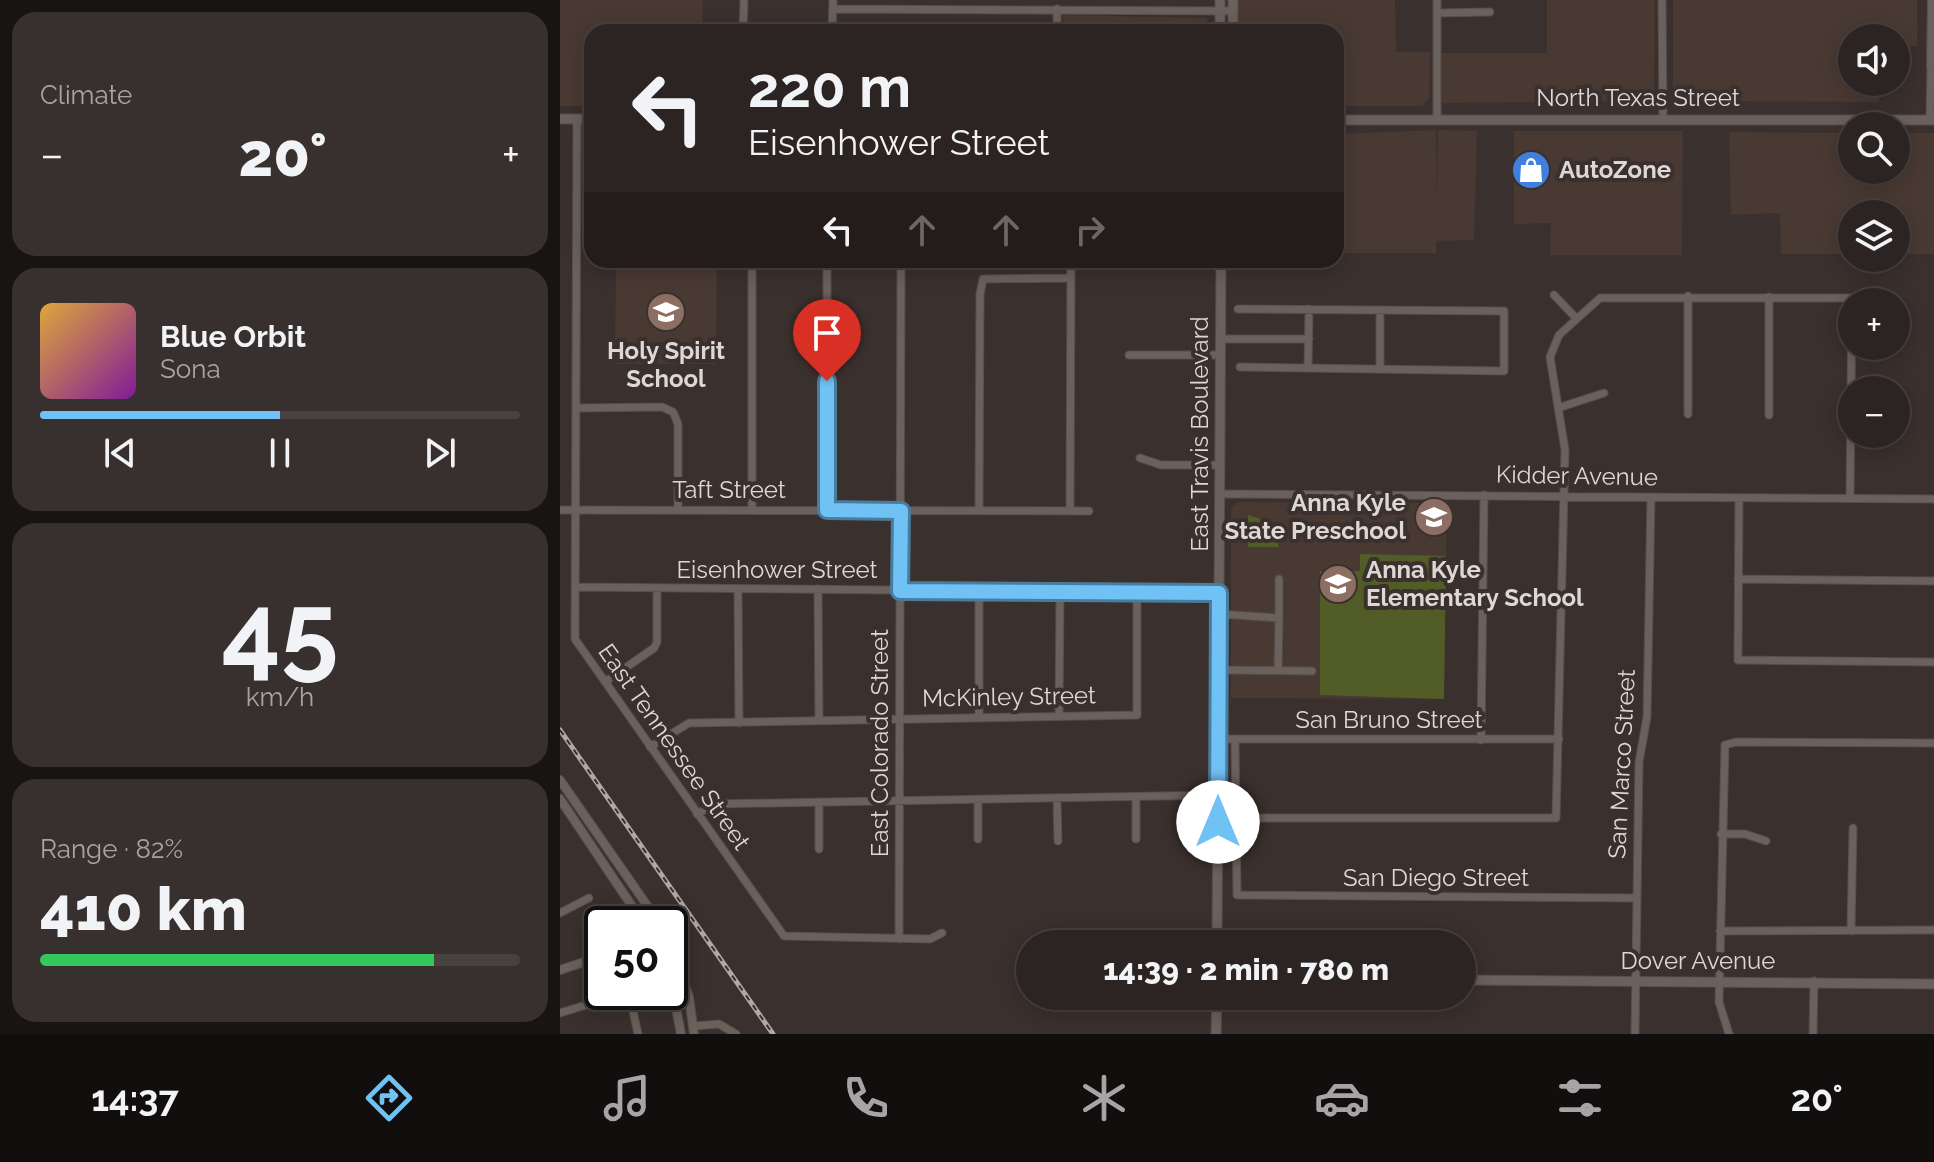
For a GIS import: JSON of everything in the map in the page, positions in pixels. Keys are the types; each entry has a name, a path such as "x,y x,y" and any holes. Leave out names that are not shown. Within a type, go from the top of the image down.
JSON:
{"main road":[{"path":"560,119 584,119"},
{"name":"North Texas Street","path":"1344,120 1932,120"},
{"name":"East Travis Boulevard","path":"1217,930 1221,268"},
{"name":"Dover Avenue","path":"1476,980 1934,984"},
{"path":"1216,1034 1217,1010"}],"street":[{"path":"743,24 744,0"},
{"path":"1021,9 1022,0"},
{"path":"1437,0 1437,118"},
{"path":"1662,0 1663,118"},
{"path":"1932,0 1932,120"},
{"path":"832,24 833,4 928,4 1021,9 1233,5"},
{"path":"1057,9 1057,24"},
{"path":"1437,13 1490,12"},
{"name":"East Tennessee Street","path":"577,119 575,639 784,936 930,939 942,933"},
{"path":"752,268 752,509"},
{"path":"827,268 827,510"},
{"name":"East Colorado Street","path":"899,939 901,268"},
{"path":"1070,511 1071,268"},
{"path":"979,510 980,294 983,279 1071,278"},
{"path":"1554,295 1575,317"},
{"path":"1235,739 1235,818 1556,818 1564,429 1550,357 1559,335 1575,317 1607,296 1852,298 1850,498"},
{"path":"1688,296 1688,414"},
{"path":"1769,297 1769,415"},
{"path":"1238,309 1504,311 1504,371 1240,367"},
{"path":"1308,368 1309,309"},
{"path":"1380,310 1380,369"},
{"path":"1221,339 1309,339"},
{"path":"1129,355 1221,355"},
{"path":"1561,407 1604,393"},
{"path":"576,408 662,407 673,412 678,424 678,509"},
{"path":"1140,458 1161,465 1219,465"},
{"name":"Kidder Avenue","path":"1219,494 1934,499"},
{"path":"1481,740 1484,495"},
{"name":"San Marco Street","path":"1635,1034 1639,762 1647,717 1651,497"},
{"path":"1739,498 1738,660 1934,662"},
{"name":"Taft Street","path":"560,510 1089,511"},
{"path":"1278,670 1279,579"},
{"path":"1738,579 1934,581"},
{"name":"Eisenhower Street","path":"575,587 1219,593"},
{"path":"605,682 654,648 657,642 657,589"},
{"path":"818,589 819,720"},
{"path":"738,590 739,723"},
{"path":"979,591 979,718"},
{"path":"1059,716 1060,593"},
{"name":"McKinley Street","path":"650,747 684,724 1137,715 1137,593"},
{"path":"1219,614 1279,618"},
{"path":"1219,670 1312,671"},
{"name":"San Bruno Street","path":"1219,739 1559,739"},
{"path":"1729,1034 1721,1012 1719,981 1725,745 1736,742 1934,743"},
{"path":"560,780 645,906"},
{"path":"697,814 715,804 1218,795"},
{"path":"1136,797 1136,839"},
{"path":"560,799 632,906"},
{"path":"1057,799 1058,841"},
{"path":"978,801 978,839"},
{"path":"819,802 819,849"},
{"name":"San Diego Street","path":"1235,818 1237,895 1636,898"},
{"path":"1851,931 1853,828"},
{"path":"1721,834 1745,834 1766,841"},
{"path":"560,913 589,898"},
{"path":"1720,931 1934,930"},
{"path":"560,970 584,962"},
{"path":"1813,1034 1814,981"},
{"path":"560,1013 629,992 638,1034"},
{"path":"688,994 694,1030 719,1024 736,1034"},
{"path":"676,1010 681,1034"}],"shaded area":[{"path":"560,0 703,0 702,24 584,24 584,106 560,106"},
{"path":"1237,0 1395,0 1396,52 1430,52 1429,99 1422,106 1344,106 1344,24 1238,24"},
{"path":"1547,0 1655,0 1654,101 1442,103 1441,53 1547,53"},
{"path":"1673,0 1917,0 1917,46 1910,46 1910,24 1838,24 1838,96 1879,96 1879,102 1673,101"},
{"path":"1063,15 1207,18 1208,24 1063,24"},
{"path":"1436,130 1437,202 1438,130 1477,131 1474,240 1436,241 1436,253 1344,253 1344,134"},
{"path":"1514,131 1683,131 1682,255 1550,255 1551,223 1514,224"},
{"path":"1729,132 1838,133 1838,184 1910,184 1910,133 1934,133 1934,254 1910,254 1910,200 1838,200 1838,254 1781,254 1780,213 1731,215"},
{"name":"Holy Spirit School","path":"616,268 717,268 716,364 615,364"},
{"name":"Anna Kyle Elementary School","path":"1238,502 1447,503 1444,699 1231,698 1231,509"}],"green space":[{"path":"1248,515 1271,522 1271,530 1261,530 1260,536 1278,536 1278,547 1248,547"},
{"path":"1360,554 1446,556 1444,699 1320,695 1320,571 1360,571"}],"railway":[{"path":"560,730 773,1034"}],"place":[{"name":"AutoZone","path":"1531,170"},
{"name":"Holy Spirit School","path":"666,312"},
{"name":"Anna Kyle State Preschool","path":"1434,517"},
{"name":"Anna Kyle Elementary School","path":"1338,584"}],"route":[{"path":"827,381 827,510 901,511 900,591 1219,593 1218,822"}]}
